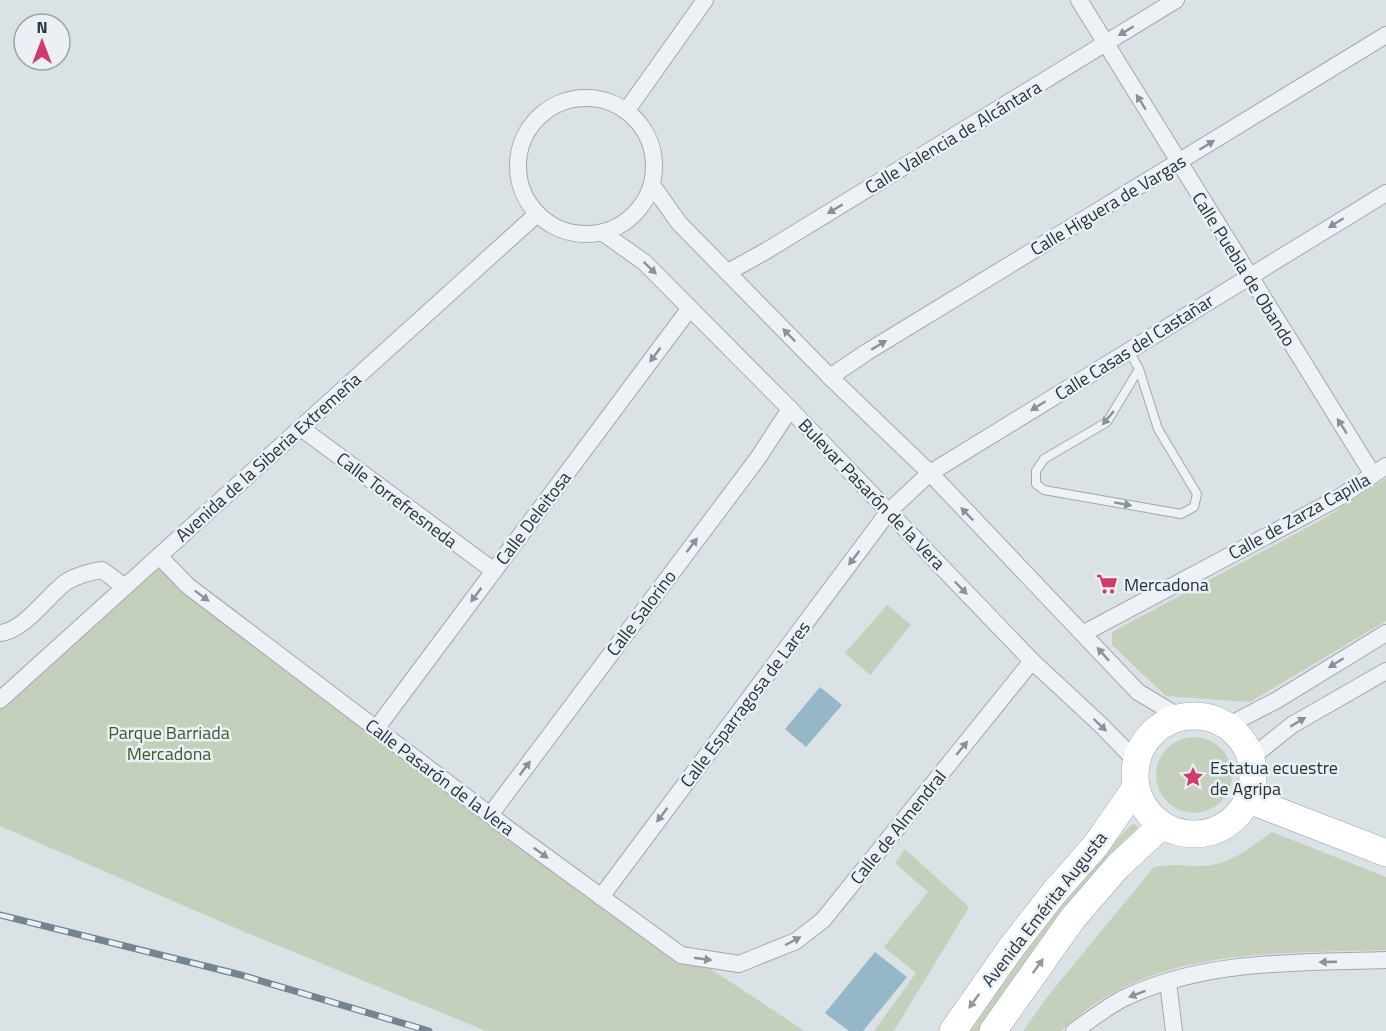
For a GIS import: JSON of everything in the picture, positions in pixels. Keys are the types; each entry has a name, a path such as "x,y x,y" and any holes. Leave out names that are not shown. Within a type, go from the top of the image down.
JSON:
{"main road":[{"path":"1205,716 1229,725 1243,739 1252,757 1254,779 1249,800 1239,814 1226,825 1211,832 1194,834 1177,832 1162,825 1145,808 1136,774 1142,746 1151,733 1164,723 1180,717 1205,716"},
{"name":"Avenida Emérita Augusta","path":"953,1031 1025,930 1096,845 1136,774"},
{"path":"1249,800 1386,853"},
{"name":"Avenida Emérita Augusta","path":"993,1031 1073,918 1118,866 1162,825"}],"street":[{"path":"627,110 705,0"},
{"name":"Calle Puebla de Obando","path":"1079,0 1249,277 1379,470"},
{"name":"Calle Valencia de Alcántara","path":"728,272 1176,0"},
{"name":"Calle Higuera de Vargas","path":"830,377 867,352 1386,35"},
{"path":"581,98 605,100 627,110 649,138 655,162 652,185 642,206 625,223 603,233 579,234 556,228 537,214 524,195 518,171 520,148 530,126 538,117 558,103 581,98"},
{"path":"652,185 679,223 830,377 930,473 1138,692 1180,717"},
{"name":"Calle Casas del Castañar","path":"889,511 930,473 1386,193"},
{"name":"Avenida de la Siberia Extremeña","path":"0,700 537,214"},
{"name":"Bulevar Pasarón de la Vera","path":"603,233 644,262 790,409 1032,661 1101,725 1136,774"},
{"name":"Calle Deleitosa","path":"376,729 690,308"},
{"name":"Calle Salorino","path":"490,815 758,458 790,409"},
{"name":"Calle Torrefresneda","path":"301,428 494,571"},
{"name":"Calle de Zarza Capilla","path":"1084,633 1340,497 1379,470"},
{"name":"Calle Esparragosa de Lares","path":"601,897 889,511"},
{"name":"Calle Pasarón de la Vera","path":"159,556 188,586 490,815 681,955 739,964"},
{"path":"0,633 7,632 27,618 66,582 86,573 102,570 125,586"},
{"path":"1229,725 1277,700 1386,633"},
{"name":"Calle de Almendral","path":"739,964 796,941 823,920 1032,661"},
{"path":"1252,757 1292,725 1386,671"},
{"path":"1074,1031 1123,999 1192,974 1239,966 1386,960"},
{"path":"1168,982 1174,1031"}],"lane":[{"path":"1129,351 1139,369 1158,429 1197,494 1194,507 1181,514 1044,490 1036,484 1036,471 1044,459 1107,422 1139,369"}],"green space":[{"path":"1386,478 1386,621 1250,702 1166,696 1112,645 1112,632 1323,519"},
{"name":"Parque Barriada Mercadona","path":"159,556 233,608 490,815 601,897 805,1031 486,1031 233,927 0,826 0,700"},
{"path":"887,605 911,625 870,675 845,653"},
{"path":"1194,737 1209,740 1221,748 1229,760 1232,775 1229,790 1221,802 1209,810 1194,813 1179,810 1167,802 1159,790 1156,775 1159,760 1167,748 1179,740"},
{"path":"1132,824 1138,829 1023,967 979,1031 967,1031 1046,924"},
{"path":"1272,832 1386,877 1386,950 1257,955 1214,960 1173,969 1133,983 1096,1003 1061,1031 1023,1031 1048,996 1153,868 1172,865 1214,865 1240,854"},
{"path":"905,849 969,907 894,1031 874,1031 916,973 884,947 928,892 895,863"}],"water":[{"path":"820,687 842,705 806,747 785,729"},
{"path":"875,952 907,977 863,1031 849,1031 825,1013"}],"railway":[{"path":"0,915 241,975 429,1031"}],"place":[{"name":"Mercadona","path":"1107,584"},
{"name":"Estatua ecuestre de Agripa","path":"1193,777"}]}
